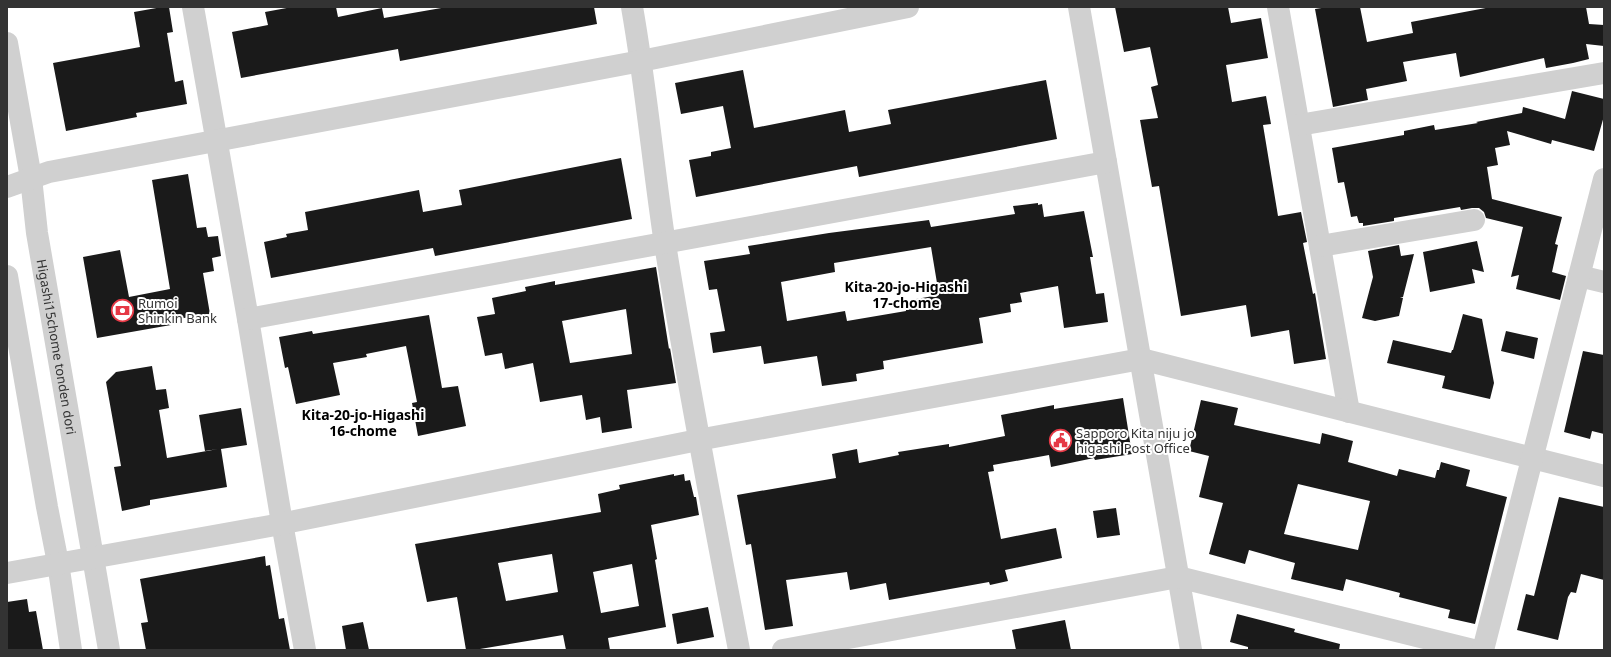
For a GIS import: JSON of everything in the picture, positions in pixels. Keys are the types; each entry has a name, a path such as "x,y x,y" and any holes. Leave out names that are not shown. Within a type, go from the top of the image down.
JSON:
{"street":[{"path":"193,7 305,650"},
{"path":"632,7 641,61 665,242 698,440 739,650"},
{"path":"7,188 49,172 641,61 908,7"},
{"path":"1079,7 1191,650"},
{"path":"1278,7 1350,412"},
{"name":"Higashi15chome tonden dori","path":"7,42 31,178 37,233 109,650"},
{"path":"1299,124 1604,73"},
{"path":"248,319 1106,162"},
{"path":"1483,650 1531,457 1604,179"},
{"path":"1320,246 1474,220"},
{"path":"7,276 58,563 71,650"},
{"path":"1578,276 1604,282"},
{"path":"7,573 282,524 698,440 1141,359 1604,476"},
{"path":"783,650 1178,577 1473,650"}],"building":[{"path":"169,7 173,32 167,33 175,82 183,80 187,104 136,113 137,117 66,131 53,63 140,47 134,12"},
{"path":"292,7 336,7 338,17 382,8 384,18 447,7 594,7 597,24 400,61 398,49 241,78 232,32 268,25 265,12"},
{"path":"1115,7 1228,7 1231,23 1261,18 1268,58 1226,65 1232,102 1266,96 1271,124 1263,125 1278,216 1301,212 1307,242 1303,243 1313,294 1315,293 1326,359 1294,364 1289,330 1251,337 1246,305 1181,316 1159,186 1152,187 1140,120 1158,118 1151,87 1158,85 1150,47 1124,52"},
{"path":"1328,7 1360,7 1367,42 1413,33 1411,22 1491,7 1586,7 1589,24 1604,25 1604,46 1586,44 1589,59 1573,63 1546,68 1544,58 1460,77 1456,53 1403,62 1407,81 1366,89 1368,100 1333,107 1315,9"},
{"path":"743,70 754,128 845,110 849,132 891,124 888,110 1046,80 1057,139 859,177 857,166 696,197 689,160 711,156 711,152 731,148 723,106 681,114 675,83"},
{"path":"1572,91 1604,99 1604,116 1594,151 1552,140 1551,144 1507,131 1510,145 1495,148 1498,165 1487,167 1492,199 1562,217 1555,244 1558,245 1552,272 1566,276 1560,300 1516,289 1519,275 1511,277 1523,227 1486,218 1484,212 1479,208 1461,210 1460,207 1394,218 1394,221 1363,226 1363,223 1359,223 1357,216 1351,217 1344,182 1338,183 1332,148 1404,135 1404,131 1434,125 1435,130 1478,123 1476,122 1522,113 1523,107 1565,119"},
{"path":"621,158 632,219 435,256 433,248 271,278 264,242 287,237 286,234 308,230 305,212 419,190 423,212 462,205 459,190"},
{"path":"188,174 197,228 206,227 208,237 218,236 221,256 212,258 214,271 203,273 210,314 171,320 171,325 97,338 83,257 120,250 129,297 170,289 152,180"},
{"path":"1038,203 1038,205 1042,204 1044,217 1084,211 1093,257 1090,257 1096,294 1104,293 1108,322 1064,328 1058,286 1020,293 1022,302 1010,304 1011,312 979,318 983,343 883,361 884,369 856,374 857,381 822,386 817,356 764,364 761,346 713,353 710,333 725,331 717,289 709,290 704,261 750,254 748,246 829,233 929,220 931,227 1015,214 1013,206","holes":["931,247 939,295 905,301 906,311 847,321 845,311 787,321 781,282 835,272 834,263"]},
{"path":"1477,241 1484,272 1472,269 1475,283 1430,292 1423,252"},
{"path":"1399,245 1401,256 1414,254 1403,297 1400,297 1403,298 1399,316 1375,321 1362,318 1373,277 1368,251"},
{"path":"656,267 676,383 627,390 632,428 602,433 600,417 586,420 582,395 540,402 533,363 505,369 502,353 485,356 477,317 495,314 492,298 526,291 525,287 555,281 555,285","holes":["626,309 632,354 570,363 562,321"]},
{"path":"1463,314 1482,319 1494,383 1490,399 1442,388 1445,376 1387,363 1393,340 1451,353"},
{"path":"429,315 442,388 458,386 466,426 418,436 412,403 417,402 406,346 366,354 367,357 333,363 340,395 296,404 288,367 285,368 279,337 312,331 313,334"},
{"path":"1506,331 1538,338 1534,359 1501,351"},
{"path":"1583,351 1604,355 1604,434 1592,431 1590,439 1564,432"},
{"path":"152,366 156,390 166,389 169,408 159,410 167,458 218,449 205,451 199,415 241,408 247,445 221,449 227,487 150,500 150,505 122,511 114,467 121,466 106,382 116,372"},
{"path":"1123,398 1132,454 1095,460 1094,458 1051,467 1049,455 993,465 994,471 988,472 1001,539 1056,528 1062,558 1005,570 1008,581 990,585 989,582 889,600 886,583 850,590 847,572 786,580 793,626 765,630 751,544 746,545 737,495 836,478 832,454 857,449 859,463 899,455 898,452 949,444 949,447 1005,436 1001,415 1054,405 1054,409"},
{"path":"1201,400 1238,408 1234,425 1320,444 1322,433 1353,441 1348,462 1397,476 1399,469 1435,478 1441,462 1470,470 1466,486 1507,497 1475,624 1448,618 1450,610 1399,597 1400,593 1346,579 1343,591 1291,579 1295,563 1249,550 1245,564 1209,554 1223,503 1199,497 1209,456 1189,451","holes":["1298,484 1370,501 1358,550 1284,534"]},
{"path":"674,474 674,476 684,474 685,481 690,480 694,497 696,497 699,515 651,525 666,627 608,638 610,650 566,650 563,635 474,650 466,650 457,597 427,602 415,544 601,512 598,494 620,489 619,485","holes":["552,554 558,592 506,601 498,563","632,564 639,606 601,613 593,572"]},
{"path":"1559,497 1604,507 1604,580 1581,574 1576,593 1571,592 1568,597 1558,640 1517,630 1526,594 1534,596"},
{"path":"1116,508 1120,535 1097,538 1093,511"},
{"path":"265,556 266,566 270,565 279,619 284,618 290,650 146,650 141,623 148,622 140,579"},
{"path":"27,599 29,612 36,611 43,650 7,650 7,602"},
{"path":"708,607 714,637 677,644 672,614"},
{"path":"1237,614 1295,629 1294,632 1340,644 1339,650 1248,650 1248,647 1230,642"},
{"path":"1065,620 1071,650 1016,650 1012,630"},
{"path":"363,622 369,650 346,650 342,626"}],"place":[{"name":"Rumoi Shinkin Bank","path":"122,310"},
{"name":"Sapporo Kita niju jo higashi Post Office","path":"1060,440"}],"district":[{"name":"Kita-20-jo-Higashi 17-chome","path":"906,294"},
{"name":"Kita-20-jo-Higashi 16-chome","path":"363,422"}]}
